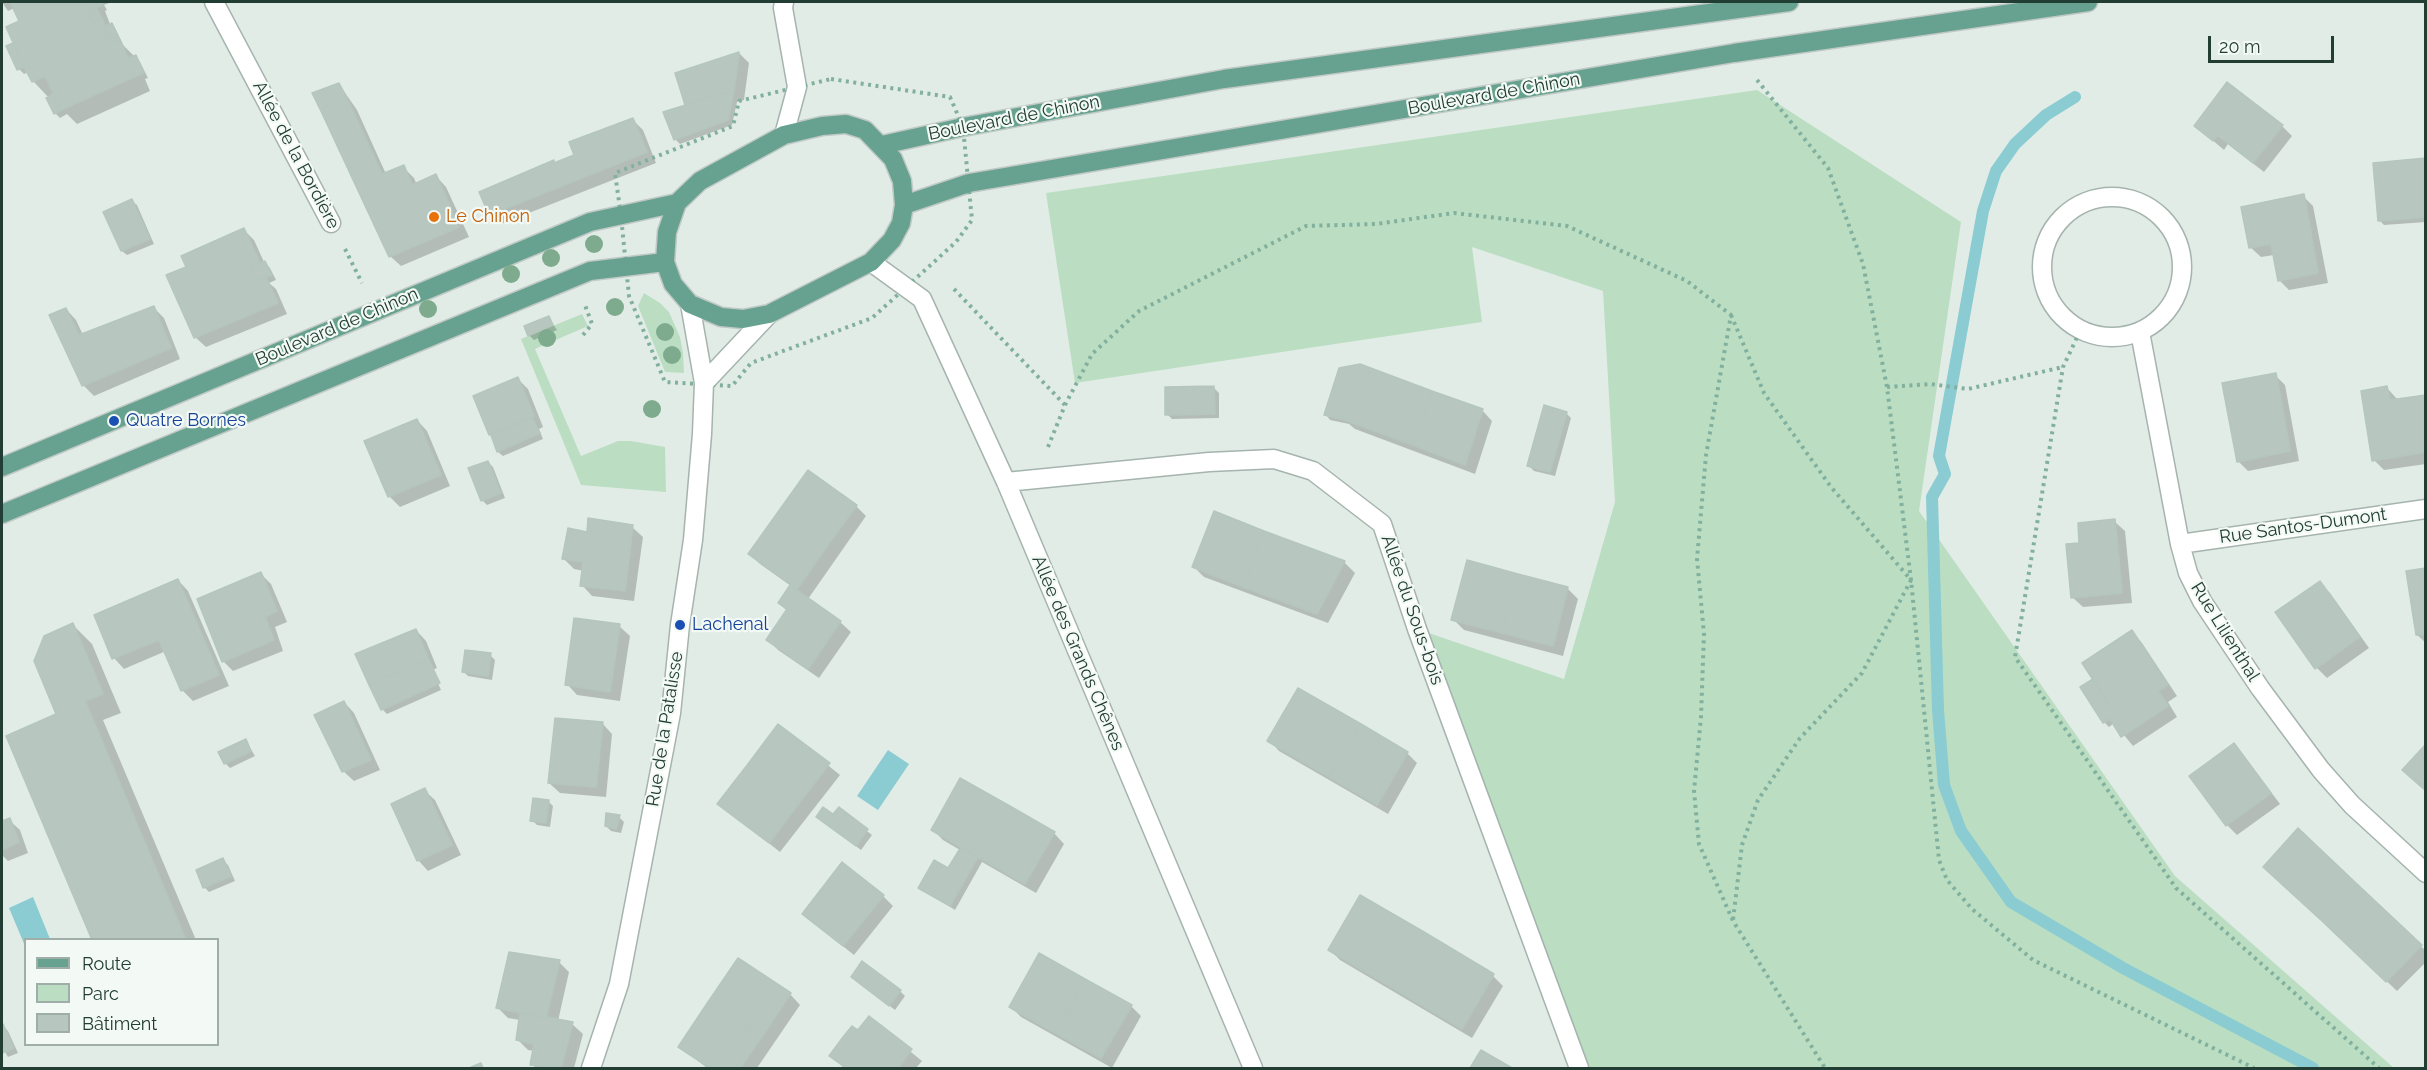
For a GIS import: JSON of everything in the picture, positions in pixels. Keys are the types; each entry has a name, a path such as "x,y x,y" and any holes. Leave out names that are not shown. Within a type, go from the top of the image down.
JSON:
{"main road":[{"name":"Boulevard de Chinon","path":"882,145 963,127 1224,79 1789,2"},
{"name":"Boulevard de Chinon","path":"904,205 969,183 1734,53 2088,2"},
{"path":"846,124 865,130 882,145 893,159 902,180 904,205 901,224 892,240 871,262 769,314 743,319 721,317 690,304 672,284 665,262 667,232 677,203 700,181 784,135 822,126 846,124"},
{"name":"Boulevard de Chinon","path":"2,466 590,222 677,203"},
{"path":"2,514 590,271 665,262"}],"street":[{"name":"Allée de la Bordière","path":"214,2 331,223"},
{"path":"784,2 783,8 797,87 784,135"},
{"path":"2114,196 2137,201 2158,212 2174,231 2182,254 2182,278 2175,300 2161,319 2140,332 2121,337 2100,337 2080,331 2061,316 2048,297 2041,274 2043,250 2053,228 2069,211 2090,199 2114,196"},
{"name":"Allée des Grands Chênes","path":"871,262 922,299 1006,482 1253,1068"},
{"name":"Rue de la Patalisse","path":"591,1068 619,984 671,713 680,625 693,540 704,383 690,304"},
{"path":"704,383 769,314"},
{"name":"Rue Lilienthal","path":"2140,332 2180,544 2188,573 2202,601 2294,735 2352,806 2426,873"},
{"name":"Allée du Sous-bois","path":"1006,482 1209,462 1274,459 1313,471 1382,524 1417,629 1579,1068"},
{"name":"Rue Santos-Dumont","path":"2180,544 2426,508"}],"path":[{"path":"1734,53 1828,168 1863,264 1887,387 1911,580 1939,860 1947,880 1972,909 2033,960 2254,1068"},
{"path":"831,79 950,97 963,127 972,220 956,242 872,318 751,363 732,386 664,382 629,296 615,173 733,126 739,101 797,87 831,79"},
{"path":"1006,482 1050,445 1065,405 1092,354 1139,312 1306,226 1376,224 1454,213 1567,226 1687,281 1731,315 1764,393 1831,487 1911,580"},
{"name":"Allée de la Bordière","path":"331,223 375,311"},
{"path":"947,282 1065,405"},
{"path":"621,295 629,296"},
{"path":"583,335 592,324 584,301 591,298"},
{"path":"1731,315 1706,455 1697,559 1704,634 1701,717 1694,791 1699,844 1733,921 1825,1068"},
{"path":"2080,331 2062,367 2015,657 2176,888 2379,1068"},
{"path":"1887,387 1930,384 1968,389 2062,367"},
{"path":"1733,921 1742,845 1758,800 1800,738 1862,673 1911,580"}],"green space":[{"path":"1757,90 1961,222 1919,511 2175,876 2394,1068 1579,1068 1417,629 1564,679 1615,502 1603,291 1472,247 1482,322 1075,383 1046,193"},
{"path":"644,293 669,312 680,337 684,373 665,372 638,306"},
{"path":"582,314 588,326 535,349 581,456 618,441 665,447 666,492 581,485 521,339"}],"water":[{"path":"888,750 909,764 878,810 857,796"},
{"path":"33,897 50,938 24,938 24,944 9,908"}],"building":[{"path":"10,2 93,2 97,9 87,13 92,23 102,19 113,43 120,40 136,76 61,110 45,76 32,82 24,67 6,27 19,21"},
{"path":"93,2 101,2 103,5 96,8"},
{"path":"97,9 102,19 92,23 87,13"},
{"path":"112,23 120,40 113,43 105,26"},
{"path":"13,43 24,67 17,70 6,46"},
{"path":"739,52 734,90 685,105 675,73"},
{"path":"136,55 144,73 136,76 128,58"},
{"path":"2227,82 2283,125 2253,163 2217,135 2213,141 2194,126"},
{"path":"339,83 347,98 320,109 312,93"},
{"path":"734,90 728,120 674,140 663,112"},
{"path":"53,95 61,110 54,114 46,98"},
{"path":"347,98 382,174 404,165 412,185 436,174 459,227 389,257 320,109"},
{"path":"633,118 647,152 489,215 479,192 554,160 554,163 574,155 569,142"},
{"path":"2426,158 2426,217 2378,221 2373,163"},
{"path":"2304,194 2318,273 2278,281 2271,244 2249,248 2241,207"},
{"path":"132,199 150,239 121,251 103,212"},
{"path":"244,228 260,263 250,267 256,281 266,277 278,303 194,338 166,275 186,267 181,256"},
{"path":"265,261 272,275 256,281 250,267"},
{"path":"154,306 171,348 82,386 49,315 66,308 79,335"},
{"path":"549,316 553,325 528,336 524,326"},
{"path":"1360,364 1432,391 1413,445 1342,419"},
{"path":"1360,364 1342,419 1324,415 1339,368"},
{"path":"2276,373 2290,451 2237,462 2222,383"},
{"path":"518,377 534,416 489,435 473,396"},
{"path":"1214,386 1215,414 1165,415 1165,387"},
{"path":"2387,386 2390,400 2426,395 2426,452 2372,461 2361,391"},
{"path":"1432,391 1483,409 1465,465 1413,445"},
{"path":"1544,405 1567,412 1550,472 1527,466"},
{"path":"532,418 540,433 497,452 491,435"},
{"path":"417,419 441,475 388,497 364,441"},
{"path":"488,461 501,493 481,501 468,468"},
{"path":"808,470 857,505 827,546 778,512"},
{"path":"1214,511 1264,531 1243,587 1192,567"},
{"path":"778,512 827,546 797,589 748,554"},
{"path":"588,518 633,525 625,591 580,586 583,562 562,559 568,528 587,532"},
{"path":"2115,519 2122,593 2071,598 2066,544 2079,543 2078,523"},
{"path":"1264,531 1345,561 1317,614 1243,587"},
{"path":"1467,560 1518,574 1502,633 1451,620"},
{"path":"2426,568 2426,634 2416,635 2406,571"},
{"path":"261,572 277,611 265,617 274,640 222,662 197,599"},
{"path":"1518,574 1568,587 1553,646 1502,633"},
{"path":"178,579 219,675 181,691 159,640 112,659 94,615"},
{"path":"2320,581 2360,637 2315,669 2275,612"},
{"path":"790,585 841,621 808,669 766,640 787,609 778,603"},
{"path":"574,618 620,624 610,692 565,685"},
{"path":"73,623 103,694 85,701 185,938 91,938 6,736 56,714 34,661 44,636"},
{"path":"416,629 428,658 369,685 355,654"},
{"path":"2132,630 2168,685 2158,691 2168,706 2121,737 2110,719 2116,715 2082,663"},
{"path":"465,650 491,653 488,676 462,672"},
{"path":"428,658 440,683 381,710 369,685"},
{"path":"2093,679 2116,715 2103,723 2080,687"},
{"path":"1298,688 1361,724 1329,777 1267,741"},
{"path":"344,701 371,760 342,772 314,715"},
{"path":"555,718 603,722 596,787 548,783"},
{"path":"778,724 830,763 799,803 748,764"},
{"path":"1361,724 1408,752 1377,805 1329,777"},
{"path":"246,739 251,751 224,764 218,752"},
{"path":"2234,743 2271,793 2226,826 2189,776"},
{"path":"2426,744 2426,791 2402,770"},
{"path":"748,764 799,803 769,843 717,804"},
{"path":"960,778 1008,805 978,857 931,830"},
{"path":"425,788 452,845 417,861 391,804"},
{"path":"533,798 549,800 546,823 530,821"},
{"path":"1008,805 1055,832 1025,884 978,857"},
{"path":"823,807 833,814 839,807 868,829 856,846 816,817"},
{"path":"606,813 620,815 616,829 605,826"},
{"path":"10,818 19,842 2,850 2,821"},
{"path":"2298,828 2357,884 2322,921 2263,867"},
{"path":"961,847 978,857 950,906 918,888 934,860 948,868"},
{"path":"223,858 231,876 203,888 196,870"},
{"path":"842,862 884,895 843,946 802,914"},
{"path":"2357,884 2422,945 2386,982 2322,921"},
{"path":"1360,895 1424,932 1391,987 1328,950"},
{"path":"1424,932 1494,974 1462,1029 1391,987"},
{"path":"509,952 560,960 546,1018 496,1008"},
{"path":"1039,953 1085,979 1055,1033 1009,1007"},
{"path":"738,958 791,993 761,1038 708,1002"},
{"path":"862,961 901,990 889,1006 851,977"},
{"path":"1085,979 1132,1005 1101,1058 1055,1033"},
{"path":"708,1002 761,1038 740,1068 710,1068 678,1047"},
{"path":"520,1012 573,1022 561,1068 530,1065 534,1044 516,1040"},
{"path":"869,1016 912,1049 898,1068 846,1068 829,1056 843,1037 849,1041"},
{"path":"2,1025 14,1048 2,1053"},
{"path":"852,1026 858,1030 849,1041 843,1037"},
{"path":"1481,1050 1512,1068 1470,1068"},
{"path":"481,1063 483,1068 469,1068"}],"waterway":[{"path":"2075,97 2046,115 2015,144 1996,171 1983,211 1939,456 1945,474 1932,497 1938,710 1944,785 1961,831 2011,902 2123,968 2313,1068"}],"place":[{"name":"Le Chinon","path":"434,217"},
{"name":"Quatre Bornes","path":"114,421"},
{"name":"Lachenal","path":"680,625"}]}
